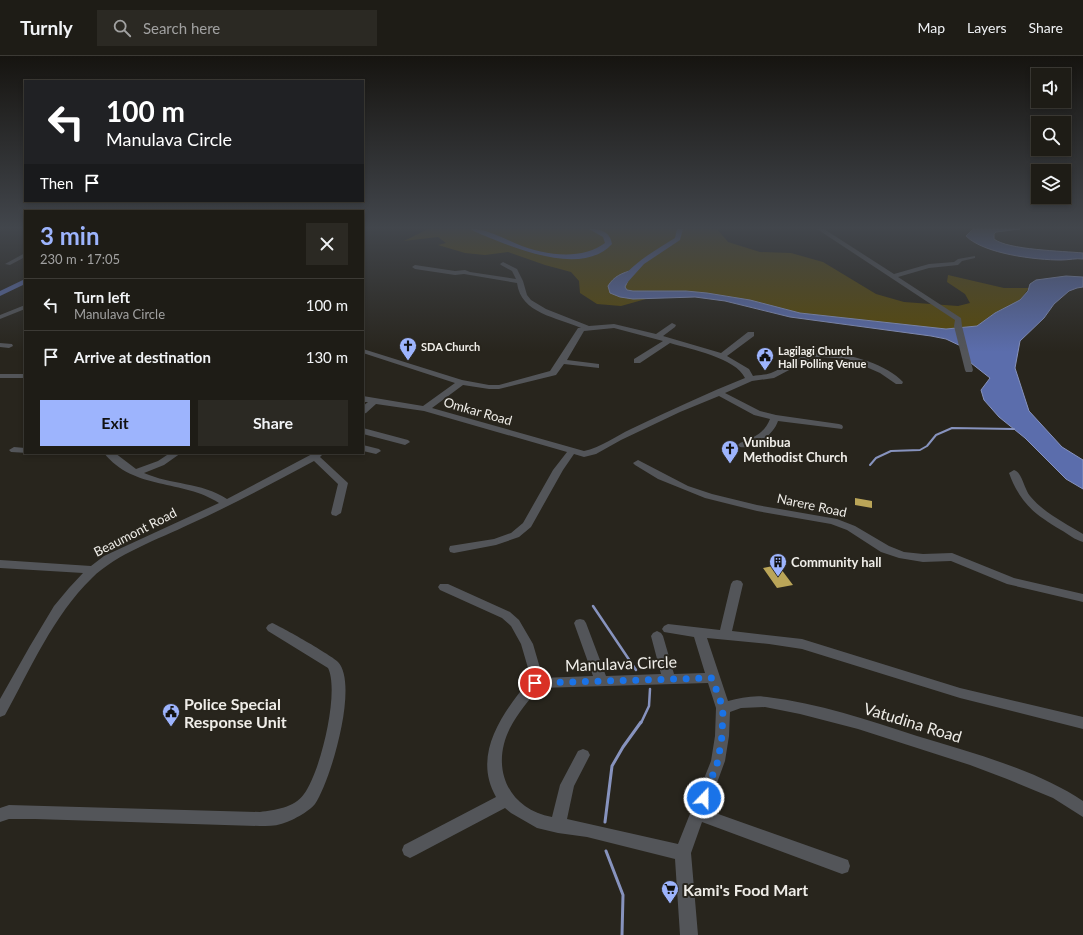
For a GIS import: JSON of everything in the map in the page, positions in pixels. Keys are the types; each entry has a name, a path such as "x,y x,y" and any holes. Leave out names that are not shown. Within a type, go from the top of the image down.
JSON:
{"street":[{"path":"435,270 455,273 465,272 468,274 520,281"},
{"path":"515,270 524,296 528,302 546,312 588,328"},
{"path":"885,270 959,318 958,326 969,370"},
{"path":"894,276 915,270"},
{"path":"0,317 23,308"},
{"path":"657,337 672,325"},
{"path":"364,351 461,382 489,387 519,383 553,373 581,330 604,326 618,326 722,356 746,371 750,379"},
{"path":"722,356 751,334"},
{"path":"637,361 669,340"},
{"path":"0,345 9,346"},
{"path":"720,393 750,379 771,376 808,357 821,355 849,357 861,361 883,371 899,382"},
{"path":"562,361 596,366"},
{"path":"0,376 24,376"},
{"path":"425,409 461,382"},
{"path":"720,393 757,413 775,418 839,427"},
{"name":"Omkar Road","path":"364,399 425,409 584,454 593,452 618,438 671,413 720,393"},
{"path":"364,410 375,400"},
{"path":"743,445 764,436 772,428 775,418"},
{"path":"364,431 405,442"},
{"path":"364,448 376,451"},
{"path":"14,450 24,452"},
{"path":"454,549 496,542 514,535 527,525 558,470 572,451"},
{"path":"110,454 134,473 151,479 194,487 213,494 227,503"},
{"path":"134,473 161,463 174,454"},
{"path":"317,455 343,483 336,513"},
{"name":"Beaumont Road","path":"0,711 52,618 70,592 92,570 108,559 227,503 317,455"},
{"name":"Narere Road","path":"638,463 671,482 715,499 833,521 851,528 885,549 904,555 923,558 952,558 1011,581 1083,598"},
{"path":"1014,472 1020,490 1034,506 1083,539"},
{"path":"0,564 92,570"},
{"path":"726,635 726,620 734,600 737,584"},
{"path":"444,587 506,615 527,644 534,668 535,683 515,708 503,728 496,750 495,765 498,780 501,792 507,799 516,808 537,821 558,826 587,830 683,853"},
{"path":"580,624 601,680"},
{"path":"0,815 9,812 35,812 260,819 281,817 295,810 309,800 324,767 334,730 339,686 338,675 332,665 272,628"},
{"path":"669,679 663,633 726,635 781,640 802,644 960,693 1083,722"},
{"path":"689,935 683,853 718,761 722,736 723,708 712,678 700,634"},
{"name":"Manulava Circle","path":"535,683 712,678"},
{"name":"Vatudina Road","path":"723,708 741,703 765,702 800,708 858,723 972,759 1058,793 1081,805"},
{"path":"558,826 567,785 583,755"},
{"path":"410,850 507,799"},
{"path":"697,813 842,866"}],"shaded area":[{"path":"564,270 633,270 620,297 646,299 621,306 597,304 580,293 579,281 571,272"},
{"path":"633,270 836,270 876,294 904,302 958,306 970,303 965,294 947,282 948,275 1004,288 1029,288 1020,300 995,313 977,326 946,329 800,313 750,300 707,293 686,291 633,291 627,290 625,287"}],"water":[{"path":"633,270 625,287 627,290 686,291 707,293 750,300 800,313 946,329 977,326 995,313 1020,300 1028,291 1030,284 1036,280 1066,276 1083,277 1083,287 1069,291 1054,304 1044,318 1020,341 1015,368 1029,411 1062,447 1083,460 1083,489 1066,479 1025,438 999,417 984,400 981,390 990,378 971,363 963,347 946,339 790,317 725,301 695,297 633,299 620,297 610,293 608,286 616,277"}],"building":[{"path":"855,498 872,501 872,508 855,505"},
{"name":"Community hall","path":"778,565 793,585 777,588 763,568"}],"waterway":[{"path":"623,282 633,270"},
{"path":"0,294 24,282"},
{"path":"870,465 876,458 891,451 920,450 927,446 936,435 952,428 1014,429"},
{"path":"593,606 636,670"},
{"path":"641,723 649,706 650,689"},
{"path":"605,822 612,766 623,747 641,722"},
{"path":"606,851 623,895 622,935"}],"place":[{"name":"SDA Church","path":"408,361"},
{"name":"Lagilagi Church Hall Polling Venue","path":"765,371"},
{"name":"Vunibua Methodist Church","path":"730,464"},
{"name":"Community hall","path":"778,577"},
{"name":"Police Special Response Unit","path":"171,727"},
{"name":"Kami's Food Mart","path":"670,904"}],"route":[{"path":"535,683 712,678 723,708 722,736 718,761 704,798"}]}
